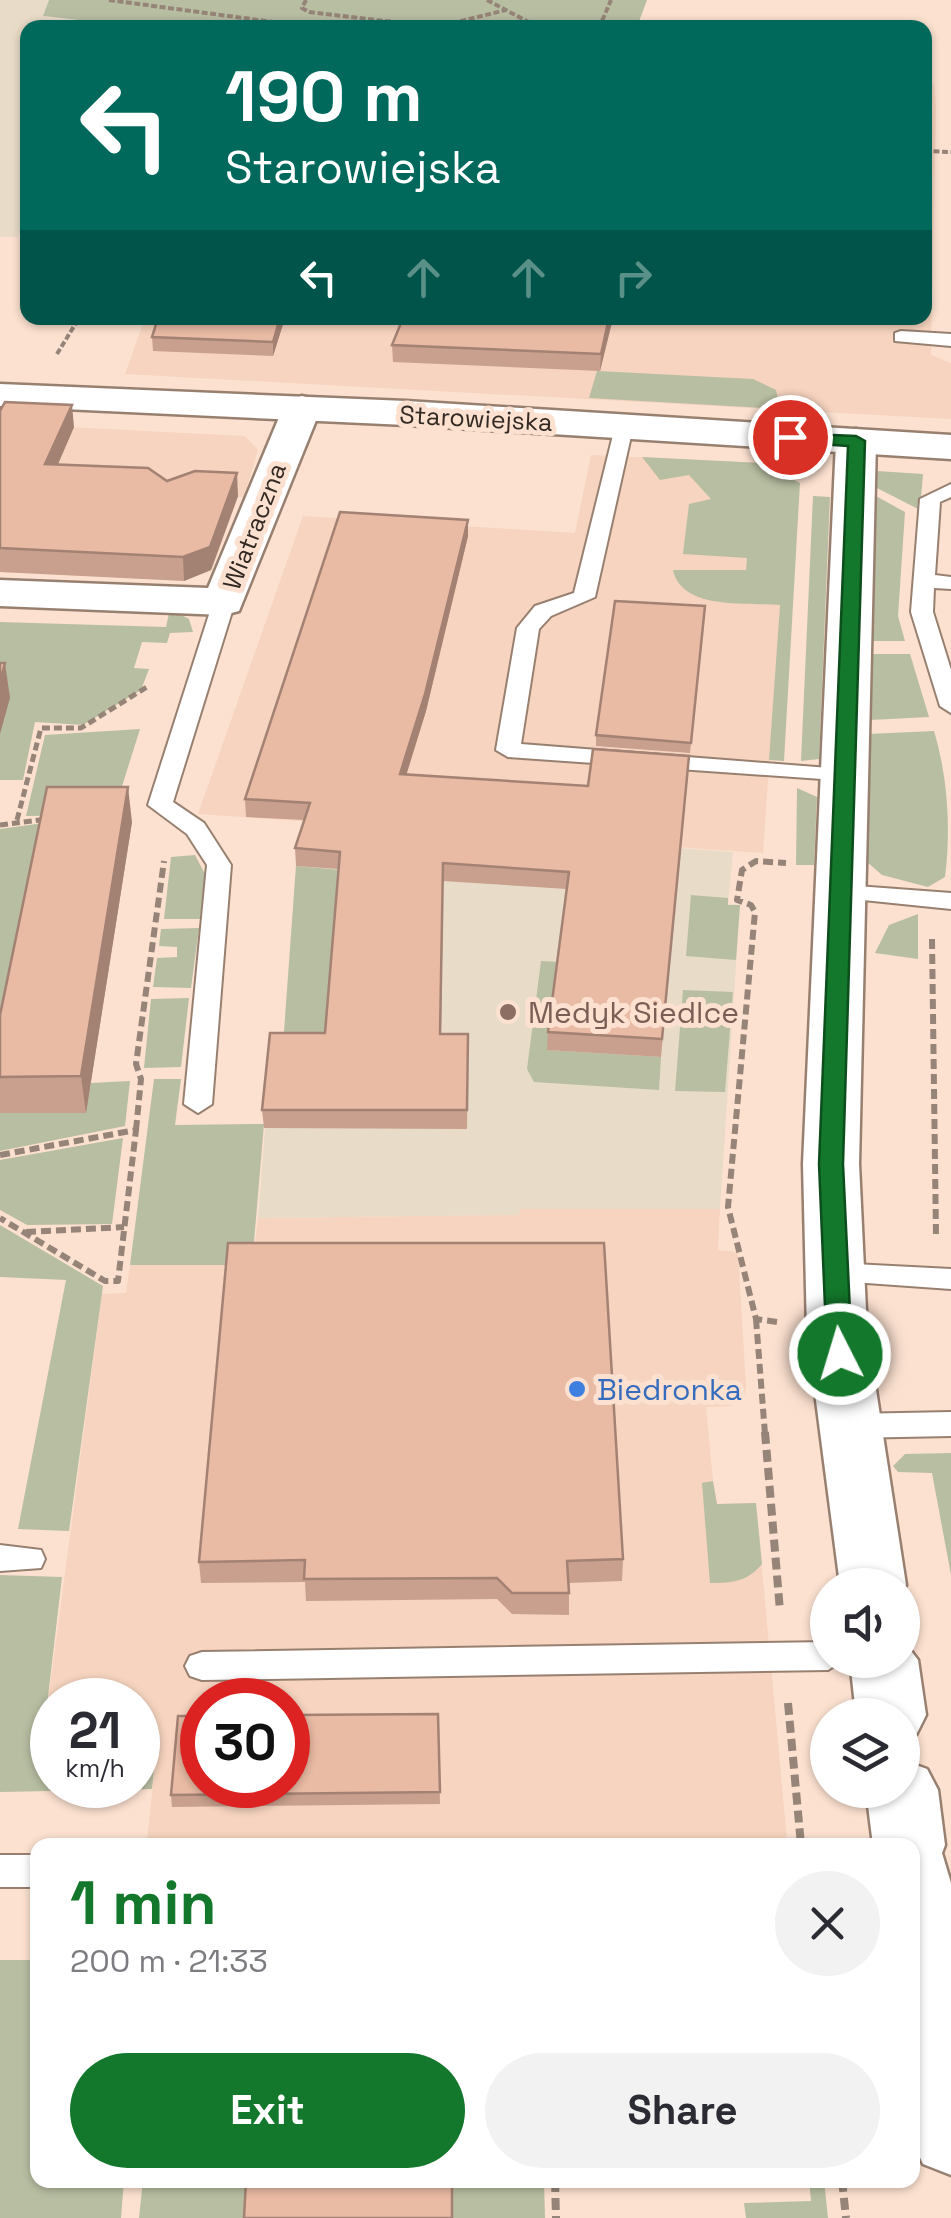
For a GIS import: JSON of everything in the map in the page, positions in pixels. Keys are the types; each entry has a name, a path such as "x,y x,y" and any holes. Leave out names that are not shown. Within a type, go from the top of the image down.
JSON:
{"street":[{"name":"Starowiejska","path":"0,396 302,408 951,446"},
{"name":"Wiatraczna","path":"0,593 224,602 302,408"},
{"path":"856,441 817,775 843,892 831,1164 834,1273 837,1332 871,1568"},
{"path":"905,1808 909,1838"},
{"path":"920,1922 951,2137"}],"lane":[{"path":"900,337 951,340"},
{"path":"623,427 584,597 543,611 528,628 508,750 817,775"},
{"path":"951,490 930,499 923,621 951,706"},
{"path":"925,581 951,583"},
{"path":"198,1104 220,865 200,832 177,812 160,805 224,602"},
{"path":"843,892 948,901"},
{"path":"834,1273 944,1278"},
{"path":"850,1426 951,1424"},
{"path":"202,1666 810,1656"},
{"path":"0,1871 30,1871"}],"path":[{"path":"109,0 254,20"},
{"path":"166,9 177,0"},
{"path":"306,0 302,8 309,12 372,20"},
{"path":"488,0 525,20"},
{"path":"460,20 506,10"},
{"path":"52,362 75,325"},
{"path":"18,820 41,728 81,728 146,690 150,676"},
{"path":"800,1838 756,1318 728,1206 755,912 737,900 742,870 748,864 787,863 817,775"},
{"path":"0,825 18,820 63,819"},
{"path":"0,1218 106,1281 118,1281 141,1079 136,1064 166,849"},
{"path":"944,1278 932,930 948,901"},
{"path":"0,1155 136,1130"},
{"path":"24,1232 124,1227"},
{"path":"756,1318 837,1332"},
{"path":"555,2188 556,2218"},
{"path":"843,2188 846,2218"}],"shaded area":[{"path":"0,0 49,0 44,17 76,20 20,20 20,233 18,237 0,237"},
{"path":"932,84 936,108 932,306"},
{"path":"142,325 932,325 931,355 951,363 951,419 125,374"},
{"path":"8,424 245,436 258,450 244,497 238,497 212,570 185,580 0,572 0,440"},
{"path":"591,455 761,463 789,478 763,853 198,814 303,516 575,533"},
{"name":"Medyk Siedlce","path":"311,821 733,852 728,904 740,905 720,1209 520,1209 519,1215 258,1218 271,1051 274,1033 284,1031 296,866"},
{"path":"520,1209 720,1209 718,1250 738,1252 746,1386 744,1398 731,1406 706,1407 713,1481 717,1504 756,1503 787,1838 147,1838 150,1808 160,1808 160,1678 51,1678 102,1294 126,1293 130,1265 252,1265 258,1218 518,1215"}],"green space":[{"path":"49,0 647,0 640,20 78,20 43,16"},
{"path":"597,371 753,379 776,390 780,409 589,398"},
{"path":"642,457 761,463 800,483 784,761 769,760 780,605 718,602 689,592 679,583 673,570 746,570 747,558 683,554 689,504 711,499 689,475 660,480"},
{"path":"877,471 923,474 920,510 875,487"},
{"path":"874,495 905,512 898,616 905,641 871,641"},
{"path":"813,496 830,497 819,759 801,761"},
{"path":"170,609 189,619 193,632 170,633 167,643 142,642 134,668 149,669 141,690 83,725 35,722 23,780 0,780 0,622 166,627"},
{"path":"871,654 910,654 929,717 870,720"},
{"path":"140,729 113,815 26,816 45,735"},
{"path":"934,731 945,785 948,841 945,877 928,887 882,875 867,862 868,734"},
{"path":"797,788 817,797 814,865 796,865"},
{"path":"51,822 0,1078 0,829"},
{"path":"195,855 205,874 200,919 164,919 171,857"},
{"path":"296,866 340,870 326,1052 271,1051 274,1033 284,1032"},
{"path":"691,895 728,898 728,905 740,905 736,960 686,956"},
{"path":"918,914 918,959 875,953 889,925"},
{"path":"199,928 191,988 153,987 157,958 177,957 177,947 159,946 161,929"},
{"path":"541,961 559,962 548,1050 661,1057 659,1090 534,1082 527,1069"},
{"path":"683,990 733,992 725,1092 675,1091"},
{"path":"189,998 181,1067 144,1068 151,999"},
{"path":"154,1079 181,1079 175,1125 264,1124 252,1265 130,1265"},
{"path":"130,1081 125,1126 0,1151 0,1113 85,1113 91,1083"},
{"path":"123,1138 112,1224 27,1225 0,1210 0,1160"},
{"path":"0,1225 103,1286 69,1531 18,1529 66,1280 0,1277"},
{"path":"951,1453 951,1575 932,1473 898,1472 893,1466 905,1454"},
{"path":"713,1481 717,1504 756,1503 762,1564 751,1575 732,1582 710,1583 702,1483"},
{"path":"0,1575 62,1577 50,1678 30,1678 30,1791 0,1792"},
{"path":"0,1960 30,1960 30,2188 123,2188 121,2218 0,2218"},
{"path":"142,2188 252,2188 250,2218 139,2218"},
{"path":"452,2188 544,2188 545,2218 452,2218"},
{"path":"810,2188 825,2188 828,2218 746,2218 744,2203 811,2201"}],"building":[{"path":"156,325 278,325 273,342 152,337"},
{"path":"400,325 607,325 601,354 392,345"},
{"path":"5,402 72,405 45,464 148,468 167,481 195,471 237,473 210,547 183,557 0,548 0,411"},
{"path":"340,512 468,520 425,694 400,774 588,786 593,749 689,756 662,1039 548,1032 569,872 443,863 440,1034 468,1034 467,1110 262,1110 270,1033 325,1033 340,852 295,848 310,803 245,799"},
{"path":"615,601 705,606 691,743 596,735"},
{"path":"47,787 128,787 81,1076 0,1077 0,1015"},
{"path":"228,1243 604,1243 623,1559 567,1561 569,1593 512,1593 497,1578 304,1579 305,1560 199,1562"},
{"path":"438,1714 440,1792 310,1793 310,1715"},
{"path":"178,1716 180,1795 171,1795"},
{"path":"246,2188 452,2188 452,2218 244,2218"}],"place":[{"name":"Medyk Siedlce","path":"508,1012"},
{"name":"Biedronka","path":"577,1389"}],"route":[{"path":"790,437 856,441 831,1164 840,1354"}]}
